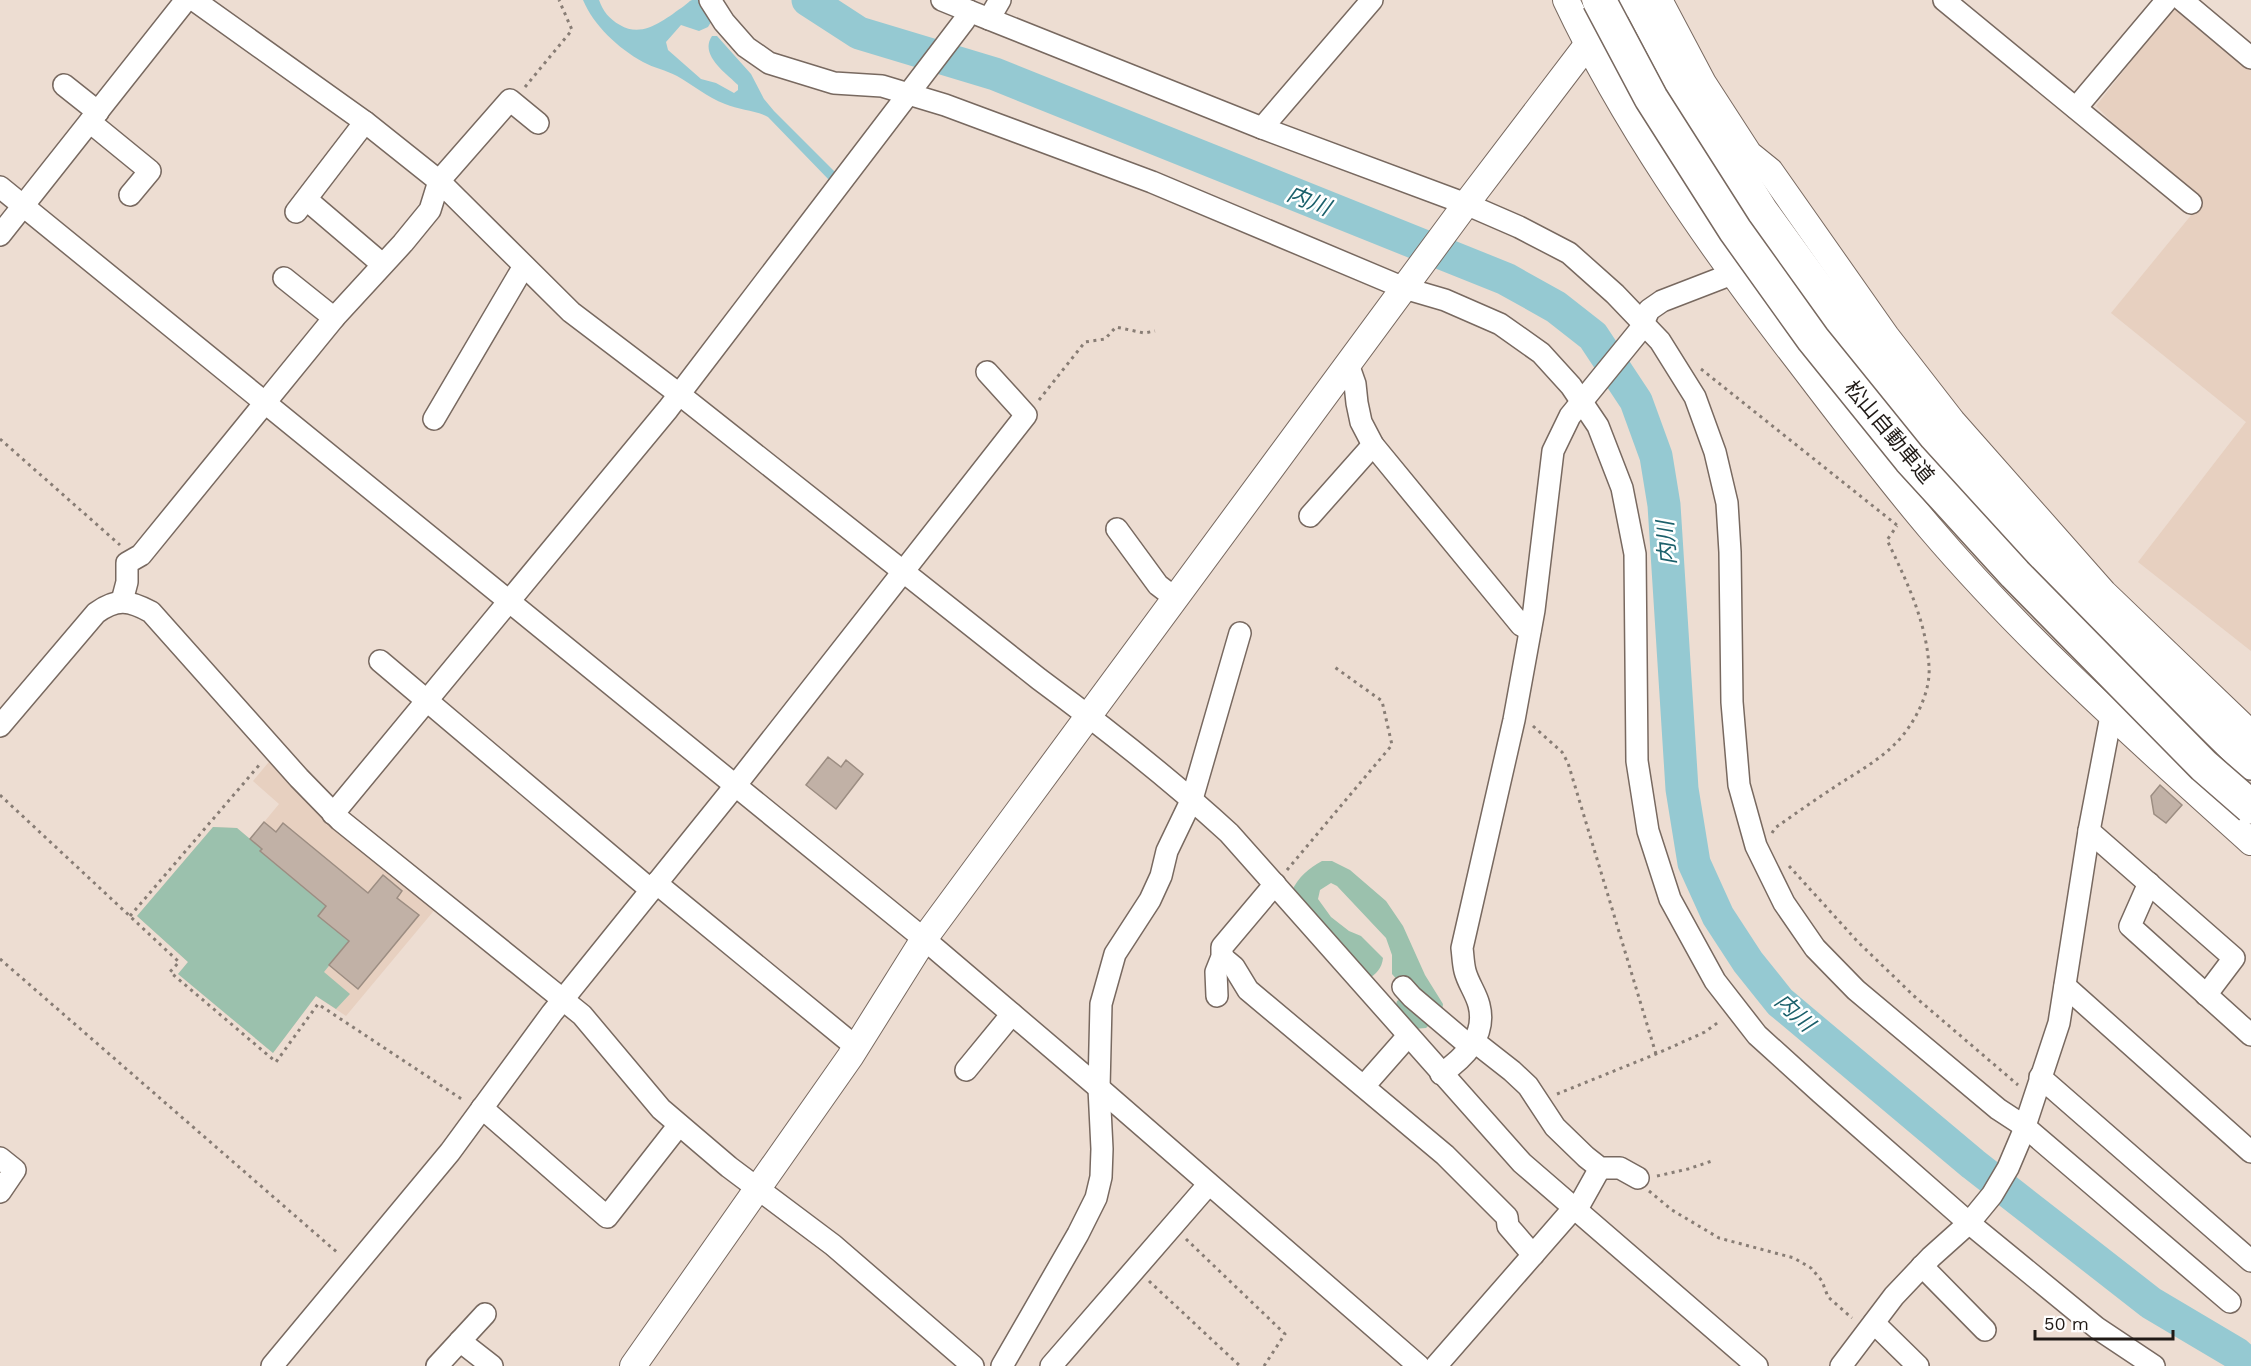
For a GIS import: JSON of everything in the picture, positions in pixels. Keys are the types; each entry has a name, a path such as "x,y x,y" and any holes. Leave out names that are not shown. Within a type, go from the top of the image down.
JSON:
{"highway":[{"name":"松山自動車道","path":"1599,0 1663,117 1736,230 1821,349 1910,459 2015,574 2204,766 2251,807"},
{"name":"松山自動車道","path":"1638,0 1680,80 1761,211 1841,321 1934,435 2037,550 2201,716 2251,763"}],"street":[{"path":"0,235 186,0"},
{"path":"710,0 724,22 746,47 770,63 834,83 914,90 945,105 1152,182 1445,300 1500,324 1540,353 1583,400 1598,426 1622,488 1635,554 1637,761 1648,831 1670,900 1715,981 1757,1035 2097,1328 2154,1366"},
{"path":"942,0 974,17 1464,208 1519,227 1569,253 1660,341 1695,397 1715,452 1727,503 1732,702 1739,785 1756,846 1784,903 1815,948 1856,990 2230,1302"},
{"path":"333,814 679,394 914,90 974,17 1000,0"},
{"path":"1262,128 1372,0"},
{"path":"1566,0 1587,45 1634,124 1732,274 1931,529 2018,622 2111,716 2251,842"},
{"path":"633,1366 759,1189 856,1047 924,939 1406,285 1587,45 1625,0"},
{"path":"1659,0 1703,82 1749,154 1770,171 1886,336 1952,422 2104,593 2251,734"},
{"path":"1944,0 2191,203"},
{"path":"2076,108 2167,0"},
{"path":"2182,0 2251,58"},
{"path":"207,4 365,122 439,181 571,312 679,394 1192,799 1229,833 1522,1163 1751,1364"},
{"path":"64,85 150,171 130,195"},
{"path":"122,602 128,582 128,563 141,555 334,318 430,210 439,181 510,100 537,123"},
{"path":"365,122 301,206 382,264"},
{"path":"0,187 924,939 1419,1366"},
{"path":"434,419 524,266"},
{"path":"1441,1074 1454,1065 1473,1044 1481,1021 1479,1005 1465,972 1462,948 1514,720 1543,549 1548,479 1553,451 1570,416 1642,326 1649,309 1662,301 1732,274"},
{"path":"284,278 334,318"},
{"path":"1348,364 1355,384 1361,422 1373,445 1521,625 1530,630"},
{"path":"281,1363 354,1267 450,1152 563,999 735,786 902,570 1026,416 987,372"},
{"path":"1310,516 1373,445"},
{"path":"1117,529 1158,585 1175,598"},
{"path":"0,726 96,613 108,604 122,602 137,604 151,612 333,814 582,1015 640,1086 679,1125 729,1167 840,1251 973,1366"},
{"path":"1002,1366 1078,1234 1096,1198 1101,1177 1102,1149 1099,1088 1101,1004 1115,954 1150,900 1161,876 1167,851 1192,799 1240,633"},
{"path":"380,662 653,887 856,1047"},
{"path":"1841,1366 1894,1296 1922,1266 1972,1220 1998,1186 2023,1130 2059,1023 2089,831 2111,716"},
{"path":"2089,831 2234,958 2206,995"},
{"path":"2149,883 2130,926 2251,1035"},
{"path":"1217,996 1216,972 1222,957 1222,947 1275,884"},
{"path":"1222,957 1234,967 1248,990 1444,1155 1507,1217 1508,1226 1533,1255"},
{"path":"2065,986 2251,1152"},
{"path":"1403,987 1473,1044 1512,1071 1528,1086 1555,1127 1600,1168 1620,1168 1638,1178"},
{"path":"966,1070 1012,1014"},
{"path":"1364,1086 1407,1036"},
{"path":"2040,1077 2251,1261"},
{"path":"481,1110 607,1217 679,1125"},
{"path":"0,1158 15,1170 0,1192"},
{"path":"1436,1366 1575,1210 1600,1168"},
{"path":"1052,1366 1208,1185"},
{"path":"1922,1266 1985,1330"},
{"path":"437,1366 485,1314"},
{"path":"1871,1327 1918,1366"},
{"path":"460,1341 492,1366"}],"path":[{"path":"512,102 572,30 559,0"},
{"path":"1026,416 1085,342 1105,339 1116,327 1144,333 1155,331"},
{"path":"1698,366 1905,533"},
{"path":"0,439 117,541 128,563"},
{"path":"1772,841 1770,835 1775,828 1860,771 1895,744 1907,729 1924,699 1930,668 1922,625 1913,596 1887,540 1897,526"},
{"path":"1275,884 1392,745 1382,701 1333,666"},
{"path":"1514,720 1531,725 1562,752 1568,763 1656,1054"},
{"path":"130,916 273,749"},
{"path":"0,795 179,962 170,972 276,1062 318,1004 481,1110"},
{"path":"1782,858 1858,942 1914,996 2033,1098"},
{"path":"0,959 354,1267"},
{"path":"1539,1102 1705,1032"},
{"path":"1712,1161 1671,1174 1638,1178 1646,1189 1672,1210 1703,1230 1719,1238 1794,1258 1811,1268 1822,1281 1828,1298 1871,1327"},
{"path":"1173,1226 1285,1334 1264,1366"},
{"path":"1136,1268 1240,1366"}],"shaded area":[{"path":"2176,4 2251,67 2251,651 2138,562 2246,422 2111,313 2197,208 2096,106"},
{"path":"273,757 437,907 346,1016 316,996 273,1053 178,974 188,962 137,916 213,827 237,828 250,839 279,804 253,781"}],"green space":[{"path":"213,827 237,828 262,849 260,851 326,906 318,916 349,941 324,972 350,994 336,1009 316,996 273,1053 178,974 188,962 137,916"},
{"path":"1322,861 1332,861 1350,870 1386,901 1403,926 1425,975 1443,1004 1442,1012 1426,1028 1413,1029 1395,1008 1397,1001 1402,998 1400,983 1392,974 1392,955 1386,938 1337,886 1331,883 1320,890 1318,899 1331,917 1349,931 1361,936 1383,958 1378,971 1367,979 1292,891 1304,873"}],"water":[{"path":"583,0 599,0 613,20 629,29 637,30 654,26 691,0 701,0 711,22 708,27 699,31 681,25 666,42 668,50 701,79 716,83 734,93 738,90 738,85 711,57 709,43 712,36 717,36 751,74 764,99 774,111 837,174 831,182 768,117 718,101 677,76 634,56 600,27"}],"building":[{"path":"828,757 841,767 846,760 863,774 836,809 806,785"},
{"path":"2160,785 2182,805 2166,823 2154,814 2151,796"},
{"path":"264,822 276,832 283,823 368,893 383,875 402,891 397,898 419,915 358,989 329,965 349,941 318,916 326,906 260,851 262,849 250,839"}],"waterway":[{"name":"内川","path":"808,0 859,33 995,74 1506,279 1556,307 1593,336 1636,401 1656,456 1664,505 1682,789 1694,863 1718,916 1748,962 1780,1002 1973,1164 2151,1303 2237,1354 2250,1366"}]}
